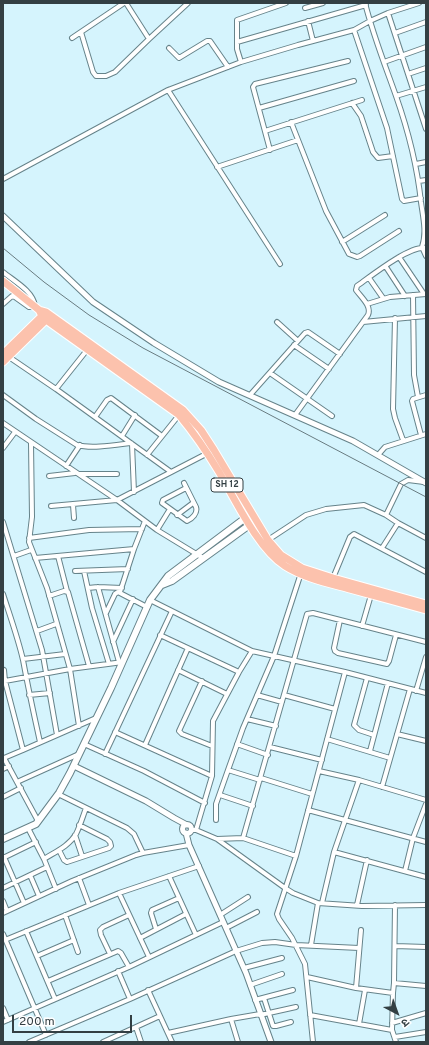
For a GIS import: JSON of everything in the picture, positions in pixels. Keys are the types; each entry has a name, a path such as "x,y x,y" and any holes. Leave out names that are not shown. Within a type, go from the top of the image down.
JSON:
{"main road":[{"path":"3,281 43,313 5,357"},
{"name":"SH 12","path":"43,313 87,350 179,415 196,435 248,516"},
{"name":"SH 12","path":"43,313 183,410 201,430 214,450 260,540 284,566 426,604"},
{"path":"3,839 36,824 58,794 74,766 150,600 160,586 168,576 248,516"},
{"path":"160,586 172,581 252,523"},
{"name":"SH 12","path":"252,523 281,555 301,571 332,584 426,610"}],"street":[{"path":"72,38 125,3 149,39"},
{"path":"81,32 93,72 96,76 106,76 115,72 188,3"},
{"path":"241,62 237,42 237,20 286,3"},
{"path":"305,8 323,3"},
{"path":"3,178 168,90 241,62 354,30 388,13 419,3"},
{"path":"237,42 366,4 370,21 396,96 416,164 425,228 424,247 426,256"},
{"path":"388,13 414,91 424,113 426,127"},
{"path":"308,21 313,41"},
{"path":"395,34 426,22"},
{"path":"354,30 387,128 402,199 404,201 421,198"},
{"path":"169,48 178,58 207,41 210,41 228,67"},
{"path":"384,62 426,48"},
{"path":"270,150 253,87 255,84 258,82 348,61"},
{"path":"408,74 426,68"},
{"path":"259,108 354,81"},
{"path":"396,96 426,87"},
{"path":"168,90 280,264"},
{"path":"265,131 362,100"},
{"path":"352,103 361,116 373,152 378,158 393,156"},
{"path":"291,122 326,211 349,254 357,257 399,231"},
{"path":"217,167 298,140"},
{"path":"416,164 426,162"},
{"path":"419,181 426,180"},
{"path":"342,242 385,215"},
{"path":"3,216 93,302 154,343 219,382 353,441 425,482"},
{"path":"295,415 370,312 367,304 356,288 400,257 414,249 424,247"},
{"path":"367,304 383,298 425,294 400,257"},
{"path":"386,266 404,296"},
{"path":"3,272 28,293 43,313"},
{"path":"369,278 383,298"},
{"path":"412,295 414,375 418,397"},
{"path":"3,304 12,296 29,307 43,313"},
{"path":"363,322 426,316"},
{"path":"395,318 393,409 403,440"},
{"path":"277,322 298,341"},
{"path":"250,395 305,333 308,332 340,354"},
{"path":"294,346 329,369"},
{"path":"56,389 87,350"},
{"path":"5,357 56,389 171,472"},
{"path":"270,373 332,416"},
{"path":"3,395 36,419 80,445 106,446 132,444"},
{"path":"421,435 412,401 418,397 426,395"},
{"path":"95,417 110,398 162,436"},
{"path":"122,436 135,415"},
{"path":"147,455 179,415"},
{"path":"3,424 117,500 157,530 203,558"},
{"path":"3,448 15,432"},
{"path":"378,456 383,448 403,440 426,434"},
{"path":"31,443 32,517 28,538 49,596 70,669 79,726"},
{"path":"132,444 134,492"},
{"path":"66,466 80,445"},
{"path":"51,506 117,500 208,453"},
{"path":"50,476 77,473 117,474"},
{"path":"386,515 401,484 408,480 425,482"},
{"path":"184,483 197,512 190,520 185,520 170,510 163,504 162,501 186,488"},
{"path":"178,515 193,503"},
{"path":"73,505 74,518"},
{"path":"268,540 306,515 326,509 364,505 386,515 426,538"},
{"path":"157,530 170,510"},
{"path":"106,613 115,594 121,590 145,521"},
{"path":"3,522 37,631 57,735"},
{"path":"382,548 398,523"},
{"path":"28,538 89,530 142,529"},
{"path":"333,578 352,534 356,534 426,572"},
{"path":"35,558 134,549"},
{"path":"14,556 32,550"},
{"path":"58,556 89,666"},
{"path":"75,571 128,569"},
{"path":"84,571 109,664"},
{"path":"216,820 216,804 237,744 272,655 301,571"},
{"path":"88,588 98,587 121,590 147,607"},
{"path":"5,681 70,669 121,662 113,642 98,587"},
{"path":"49,596 67,591"},
{"path":"3,594 23,659 25,677 40,742"},
{"path":"362,626 371,595"},
{"path":"113,642 133,599"},
{"path":"150,600 252,651 345,672 426,693"},
{"path":"105,754 172,611"},
{"path":"243,838 308,613 426,642"},
{"path":"340,620 334,648 338,653 387,664 396,635"},
{"path":"37,631 56,624"},
{"path":"160,635 238,672"},
{"path":"145,745 188,648"},
{"path":"252,651 238,672 213,720 212,776 204,803 191,831 189,845 244,968 271,1042"},
{"path":"23,659 65,654"},
{"path":"416,691 426,657"},
{"path":"3,669 22,750"},
{"path":"178,670 227,694"},
{"path":"313,1042 305,964 296,945 277,917 278,909 296,856 345,672"},
{"path":"367,678 354,725 359,730 374,735"},
{"path":"202,681 179,731 182,734 212,746"},
{"path":"370,751 388,683"},
{"path":"382,787 410,689"},
{"path":"29,695 50,693"},
{"path":"257,694 282,702"},
{"path":"284,695 335,709"},
{"path":"38,821 4,757 96,718"},
{"path":"247,719 276,726"},
{"path":"115,732 212,776"},
{"path":"397,734 426,741"},
{"path":"328,739 390,758"},
{"path":"84,744 144,771 204,803"},
{"path":"237,744 268,755"},
{"path":"270,747 322,760"},
{"path":"17,782 79,754"},
{"path":"3,768 9,766"},
{"path":"74,766 146,801 187,825 184,826 191,831 211,835 217,838 293,893 320,903 357,905 426,905"},
{"path":"228,770 312,794"},
{"path":"319,771 360,780 426,800"},
{"path":"311,945 320,903 334,852 360,780"},
{"path":"3,796 21,788"},
{"path":"58,794 124,826 131,831 136,838 143,853"},
{"path":"220,794 252,806"},
{"path":"405,871 413,838 426,804"},
{"path":"44,859 67,844 75,835 86,808"},
{"path":"308,810 426,842"},
{"path":"174,818 191,831"},
{"path":"59,850 67,862 109,848 111,845 106,838 79,825"},
{"path":"28,828 44,859 56,889"},
{"path":"75,835 82,856"},
{"path":"217,838 243,838 296,856"},
{"path":"24,903 3,858 36,842"},
{"path":"3,901 5,912 79,878 143,853 189,845"},
{"path":"334,852 426,877"},
{"path":"357,905 367,860"},
{"path":"5,940 119,893 199,866"},
{"path":"3,888 47,867"},
{"path":"30,875 40,896"},
{"path":"169,876 196,935"},
{"path":"79,878 89,905"},
{"path":"119,893 149,957"},
{"path":"220,915 248,897"},
{"path":"156,929 151,913 152,910 179,898"},
{"path":"394,905 395,946 392,1030 395,1040 426,1032"},
{"path":"226,928 257,912"},
{"path":"140,938 186,914"},
{"path":"65,915 78,952"},
{"path":"110,954 100,930 103,927 129,915"},
{"path":"3,1022 55,1000 223,922"},
{"path":"356,988 361,930"},
{"path":"26,931 55,1000"},
{"path":"3,934 46,1035"},
{"path":"37,956 74,940"},
{"path":"29,1042 130,999 236,951 269,942 359,948"},
{"path":"395,946 426,947"},
{"path":"48,981 110,954 120,952 129,966"},
{"path":"244,968 282,958"},
{"path":"118,971 130,999"},
{"path":"250,985 282,974"},
{"path":"307,977 365,990 393,994"},
{"path":"394,983 426,986"},
{"path":"148,990 172,1042"},
{"path":"255,1000 293,990"},
{"path":"359,1024 365,990"},
{"path":"264,998 274,1026 291,1022"},
{"path":"168,1033 296,1007"},
{"path":"3,1008 8,1020"},
{"path":"392,1023 426,1013"},
{"path":"310,1015 392,1030"},
{"path":"103,1042 160,1016"},
{"path":"231,1019 238,1041 233,1042"},
{"path":"136,1027 141,1042"}],"railway":[{"path":"3,248 44,282 89,315 143,348 426,497"}]}
